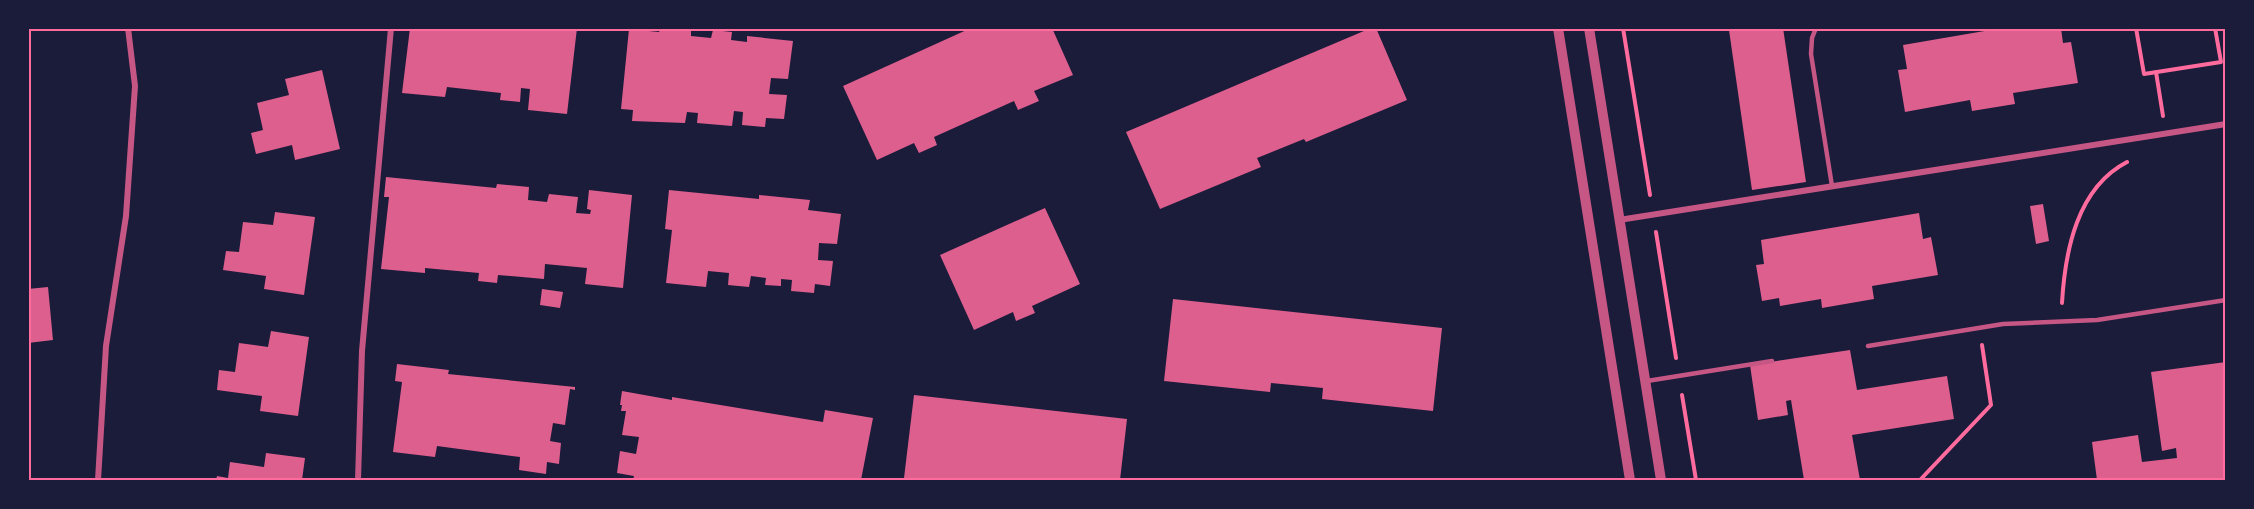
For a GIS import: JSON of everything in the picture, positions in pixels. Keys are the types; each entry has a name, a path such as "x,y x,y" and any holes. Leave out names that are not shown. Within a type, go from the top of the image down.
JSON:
{"street":[{"path":"98,480 106,346 126,216 135,86 128,28"},
{"path":"358,480 362,351 391,28"},
{"path":"1558,28 1630,480"},
{"path":"1588,28 1661,480"},
{"path":"1619,219 2226,124"}],"lane":[{"path":"1816,28 1812,38 1811,54 1832,186"},
{"path":"1868,346 2014,323 2097,320 2226,300"},
{"path":"1645,381 1772,361"}],"path":[{"path":"1623,28 1696,480"},
{"path":"2136,28 2144,74 2221,62 2215,28"},
{"path":"2156,72 2166,134"},
{"path":"2062,322 2065,270 2074,230 2082,209 2093,190 2108,174 2131,160"},
{"path":"1920,480 1991,405 1979,328"}],"building":[{"path":"410,28 577,28 567,114 528,110 530,89 521,88 520,102 500,100 501,93 447,87 445,97 402,93"},
{"path":"660,28 691,28 691,36 711,38 713,30 732,32 731,40 747,42 747,36 793,41 788,79 771,78 769,94 787,95 784,119 766,118 765,127 742,125 743,112 734,111 732,126 697,123 698,113 687,112 685,123 632,121 633,110 621,109 629,29 659,32"},
{"path":"971,28 1052,28 1073,75 1034,91 1039,101 1018,110 1014,101 934,137 937,145 919,153 914,143 877,160 843,86"},
{"path":"1371,28 1376,28 1407,100 1306,142 1304,139 1257,158 1261,167 1160,209 1126,132"},
{"path":"1783,28 1806,182 1752,190 1729,30"},
{"path":"2002,28 2061,28 2063,43 2071,42 2078,83 2013,93 2015,104 1972,111 1970,100 1905,112 1898,70 1907,69 1903,45"},
{"path":"322,70 340,149 295,160 292,145 256,154 251,133 263,130 257,103 289,95 285,79"},
{"path":"386,177 496,188 497,184 529,187 528,200 547,202 549,194 578,197 576,213 590,214 591,210 587,209 589,190 632,195 623,288 585,284 587,268 545,264 544,279 498,275 497,283 478,281 479,273 425,268 425,273 381,269 389,197 384,197"},
{"path":"669,190 759,199 759,195 810,200 808,210 841,214 837,244 819,243 818,260 833,261 830,286 815,284 814,293 791,291 792,280 781,279 781,286 765,285 766,278 751,276 749,287 728,285 729,273 708,271 706,287 666,283 672,230 665,229"},
{"path":"2043,204 2049,241 2036,244 2030,206"},
{"path":"1045,208 1080,284 1032,306 1035,313 1016,321 1013,312 974,330 940,255"},
{"path":"275,212 315,217 304,295 264,289 266,276 223,270 226,251 239,252 243,222 273,225"},
{"path":"1919,213 1923,239 1931,237 1938,275 1872,286 1874,299 1822,308 1821,299 1780,306 1779,298 1762,301 1756,265 1764,264 1761,240"},
{"path":"48,287 53,340 28,343 28,289"},
{"path":"542,289 563,292 560,308 540,305"},
{"path":"1173,299 1442,328 1433,411 1322,399 1323,388 1271,383 1270,392 1164,381"},
{"path":"271,331 309,337 298,416 260,411 262,396 217,390 219,370 235,372 239,343 268,347"},
{"path":"1850,350 1857,390 1947,376 1954,419 1852,435 1860,480 1804,480 1791,400 1786,401 1788,415 1758,420 1750,365"},
{"path":"2226,362 2226,480 2097,480 2092,442 2138,435 2142,462 2177,458 2176,448 2162,451 2151,372"},
{"path":"397,364 449,370 448,374 575,387 575,390 570,389 565,425 553,423 550,441 561,443 559,464 547,462 546,474 519,470 520,457 437,446 435,457 393,452 402,382 395,381"},
{"path":"622,391 823,422 825,410 873,418 861,480 633,480 634,476 617,473 620,451 636,454 639,437 622,435 626,411 621,411"},
{"path":"914,395 1127,419 1120,480 904,478"},
{"path":"266,453 305,458 302,480 216,480 217,476 228,478 230,462 264,467"}]}
